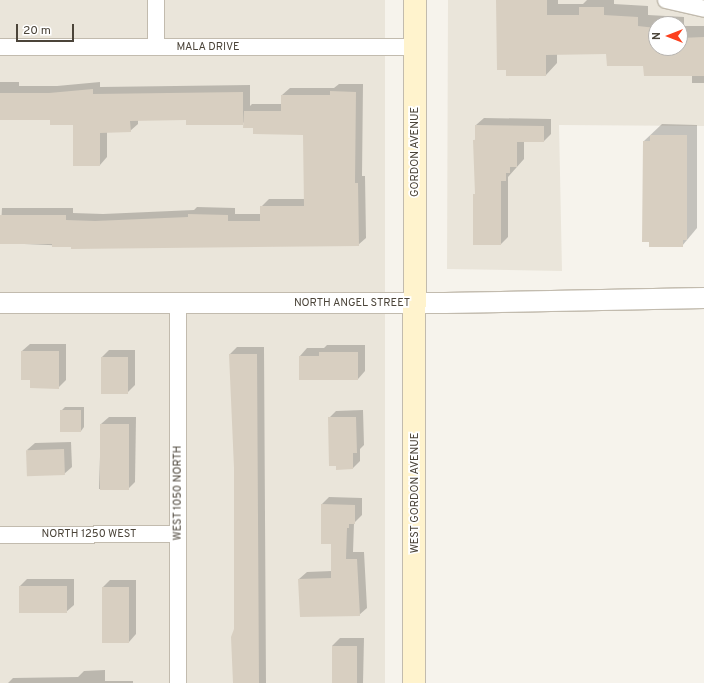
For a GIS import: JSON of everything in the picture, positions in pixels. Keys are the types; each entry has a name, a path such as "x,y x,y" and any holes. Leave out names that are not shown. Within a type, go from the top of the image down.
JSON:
{"main road":[{"name":"GORDON AVENUE","path":"415,0 416,303"},
{"name":"WEST GORDON AVENUE","path":"414,683 416,303"}],"street":[{"path":"156,0 156,47"},
{"path":"666,0 704,9"},
{"name":"MALA DRIVE","path":"0,46 415,47"},
{"name":"NORTH ANGEL STREET","path":"0,303 416,303 704,298"},
{"name":"WEST 1050 NORTH","path":"178,304 178,683"},
{"name":"NORTH 1250 WEST","path":"0,535 178,534"}],"shaded area":[{"path":"0,0 385,0 385,683 0,683"},
{"path":"448,0 704,0 704,126 559,125 562,271 447,269"}],"building":[{"path":"496,0 547,0 547,15 579,15 579,7 604,7 604,15 638,17 638,26 648,27 648,56 688,56 688,38 704,37 704,76 644,76 643,66 607,66 606,54 546,55 546,76 506,76 506,70 497,70"},
{"path":"93,89 93,94 243,92 243,125 186,125 186,120 130,121 131,132 100,133 100,166 73,166 73,125 50,125 50,120 0,120 0,93 49,93"},
{"path":"330,91 356,92 355,183 358,183 359,246 71,249 71,247 52,247 52,244 0,244 0,215 66,215 66,220 95,221 188,217 188,214 228,215 228,221 260,221 260,206 304,206 303,135 253,134 253,128 243,128 244,111 281,111 281,95 330,95"},
{"path":"475,125 544,126 544,142 517,142 517,167 510,167 510,173 506,173 506,181 501,181 501,245 473,245 473,194 475,194 473,140 475,140"},
{"path":"650,135 687,135 687,240 683,240 683,247 649,247 649,242 642,242 643,141 650,141"},
{"path":"21,351 59,351 59,389 30,388 30,380 21,380"},
{"path":"319,352 358,352 358,380 299,380 299,356 319,356"},
{"path":"229,354 257,354 259,683 233,683 231,637 234,629 234,468"},
{"path":"101,357 128,357 128,394 101,394"},
{"path":"60,410 81,410 81,432 60,432"},
{"path":"328,417 356,417 357,453 353,453 353,469 336,470 336,466 329,466"},
{"path":"100,424 129,424 129,490 100,490"},
{"path":"64,449 65,475 27,476 26,450"},
{"path":"321,504 355,505 355,524 349,524 349,528 347,528 346,559 357,559 360,616 300,617 298,579 331,578 331,544 321,544"},
{"path":"19,586 67,586 67,613 19,613"},
{"path":"102,587 129,587 129,643 102,643"},
{"path":"332,646 357,646 357,683 332,683"}]}
